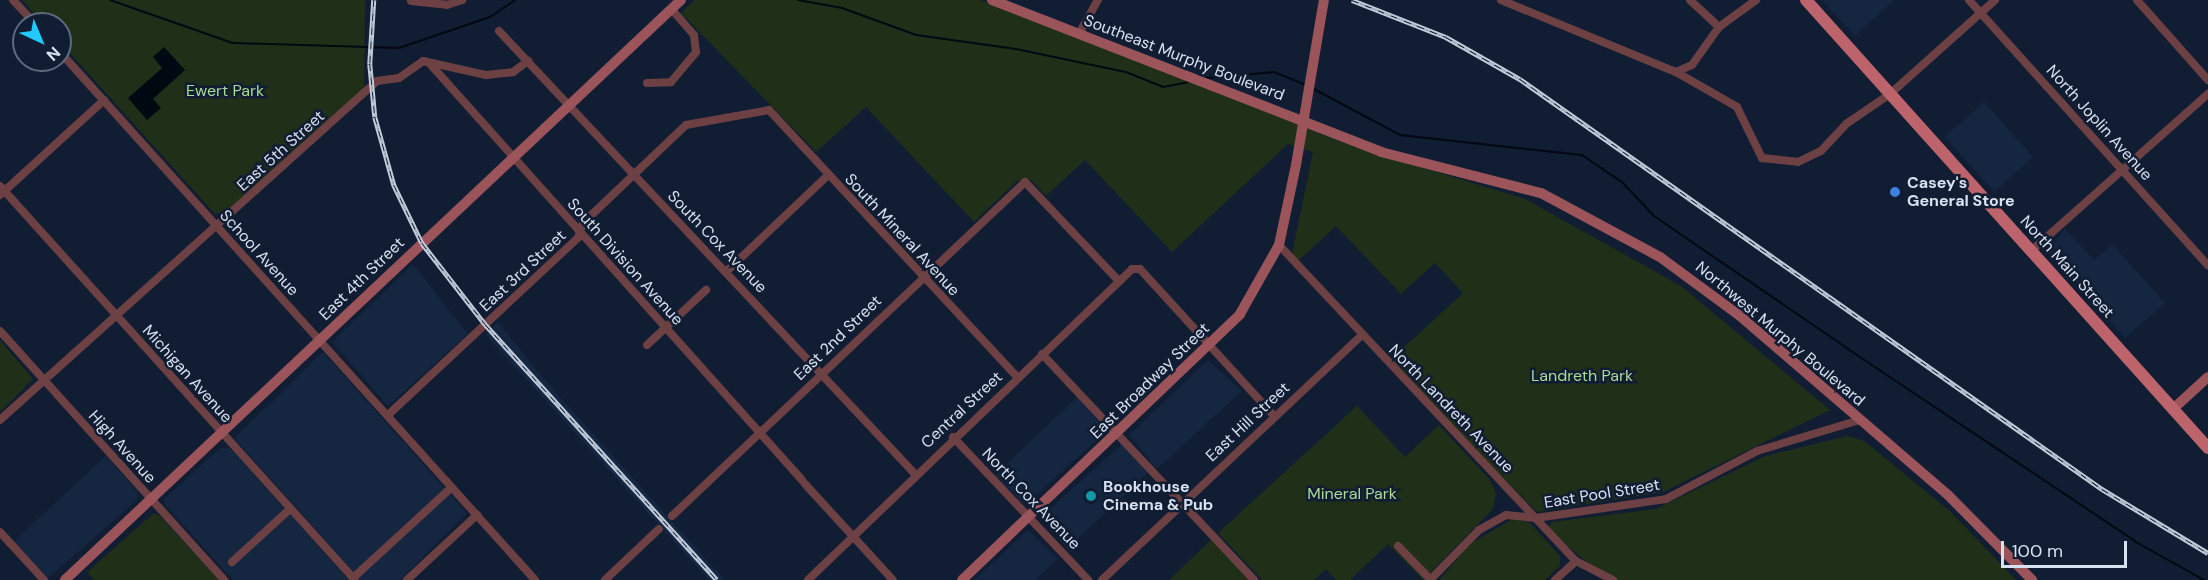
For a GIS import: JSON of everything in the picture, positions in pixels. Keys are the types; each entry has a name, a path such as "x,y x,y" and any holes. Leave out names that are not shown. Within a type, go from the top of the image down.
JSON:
{"main road":[{"name":"North Main Street","path":"1806,0 2208,448"}],"street":[{"path":"13,0 24,12"},
{"path":"411,1 447,5 462,0"},
{"name":"East 4th Street","path":"65,580 681,0"},
{"name":"Southeast Murphy Boulevard","path":"992,0 1332,132"},
{"path":"1089,0 1089,11"},
{"path":"1079,34 1089,11 1098,0"},
{"name":"East Broadway Street","path":"962,580 1210,346 1248,303 1279,245 1296,165 1324,0"},
{"path":"1501,0 1676,72 1737,107 1754,150 1768,161 1807,159 1890,94 1995,0"},
{"path":"1690,0 1719,27"},
{"path":"1676,72 1692,65 1719,27 1756,0"},
{"name":"North Joplin Avenue","path":"1969,0 2208,265"},
{"path":"2137,0 2208,80"},
{"path":"647,83 671,82 696,52 694,36 671,9"},
{"name":"South Cox Avenue","path":"499,31 633,175 727,271 914,473"},
{"name":"East 5th Street","path":"0,420 374,84 429,63 498,74 528,61"},
{"name":"South Division Avenue","path":"429,63 893,580"},
{"name":"School Avenue","path":"72,65 535,580"},
{"path":"2031,251 2208,94"},
{"path":"2,191 104,100"},
{"name":"East 3rd Street","path":"388,415 580,232 633,175 686,125 769,110"},
{"name":"South Mineral Avenue","path":"769,110 1017,377"},
{"name":"Northwest Murphy Boulevard","path":"1332,132 1410,161 1541,193 1660,257 1740,316 1948,495 2032,580"},
{"path":"727,271 828,175"},
{"name":"East 2nd Street","path":"672,516 922,276 1025,182 1119,281"},
{"name":"Michigan Avenue","path":"2,191 354,579"},
{"name":"North Landreth Avenue","path":"1279,245 1576,561 1613,580"},
{"name":"Central Street","path":"808,580 914,473 1132,269 1140,269 1210,346"},
{"path":"647,345 706,290"},
{"name":"High Avenue","path":"0,331 224,580"},
{"name":"East Hill Street","path":"1102,580 1362,335"},
{"path":"1210,346 1274,416"},
{"path":"1042,354 1254,580"},
{"path":"2173,409 2208,377"},
{"name":"East Pool Street","path":"1430,580 1493,520 1516,513 1536,518 1666,499 1767,447 1860,420"},
{"name":"North Cox Avenue","path":"953,437 1088,580"},
{"path":"354,579 452,487"},
{"path":"232,562 289,510"},
{"path":"407,580 477,514"},
{"path":"605,580 659,529"},
{"path":"0,532 44,580"},
{"path":"1398,546 1430,580"},
{"path":"1555,580 1576,561"}],"shaded area":[{"path":"1822,0 1892,0 1893,1 1855,36"},
{"path":"164,47 185,70 153,99 161,108 147,120 128,98 162,68 153,57"},
{"path":"1984,102 2033,157 1994,192 1945,137"},
{"path":"2065,229 2094,260 2113,245 2165,303 2125,338 2047,251"},
{"path":"413,264 468,334 388,406 332,342"},
{"path":"498,322 544,379 725,580 709,580 485,334"},
{"path":"323,352 467,513 400,580 361,580 234,438"},
{"path":"1208,360 1242,391 1157,469 1129,435"},
{"path":"1077,397 1107,431 1025,505 995,475"},
{"path":"1122,444 1149,472 1067,549 1042,516"},
{"path":"228,447 349,580 233,580 165,505 164,499 220,448"},
{"path":"106,456 137,491 137,500 48,578 14,541"},
{"path":"1028,530 1058,559 1035,580 974,580"}],"green space":[{"name":"Ewert Park","path":"22,0 365,0 364,89 227,211 215,214 72,55 72,12 32,12"},
{"name":"Landreth Park","path":"695,0 980,0 1352,146 1525,199 1681,286 1830,410 1663,492 1537,512 1389,361 1463,293 1435,263 1401,294 1336,226 1298,261 1292,254 1313,152 1288,144 1172,252 1085,160 1046,196 1031,180 1017,181 974,222 866,107 816,152 681,13"},
{"path":"0,340 33,379 0,412"},
{"name":"Mineral Park","path":"1357,406 1405,457 1439,425 1490,480 1496,493 1493,509 1423,580 1388,544 1350,580 1336,580 1326,569 1314,580 1262,580 1218,533"},
{"path":"1848,436 1864,441 1950,511 2016,580 1609,580 1546,529 1552,522 1656,509 1765,456"},
{"path":"154,513 160,516 219,580 94,580 87,572"},
{"path":"1513,519 1530,523 1560,556 1560,566 1545,580 1439,580 1471,543"},
{"path":"1212,539 1250,580 1169,580"}],"waterway":[{"path":"110,0 233,43 399,48 490,17 515,0"},
{"path":"798,0 842,8 916,35 1016,49 1126,72 1163,87 1188,82"},
{"path":"1205,78 1274,72 1307,85"},
{"path":"1312,88 1400,135 1582,155 1623,183 1654,216 1857,355 2136,542 2204,580"}],"railway":[{"path":"374,0 370,64 375,117 394,185 422,243 485,324 717,580"},
{"path":"1352,0 1446,37 1520,79 2102,489 2208,553"}],"place":[{"name":"Casey's General Store","path":"1895,192"},
{"name":"Bookhouse Cinema & Pub","path":"1091,496"}]}
